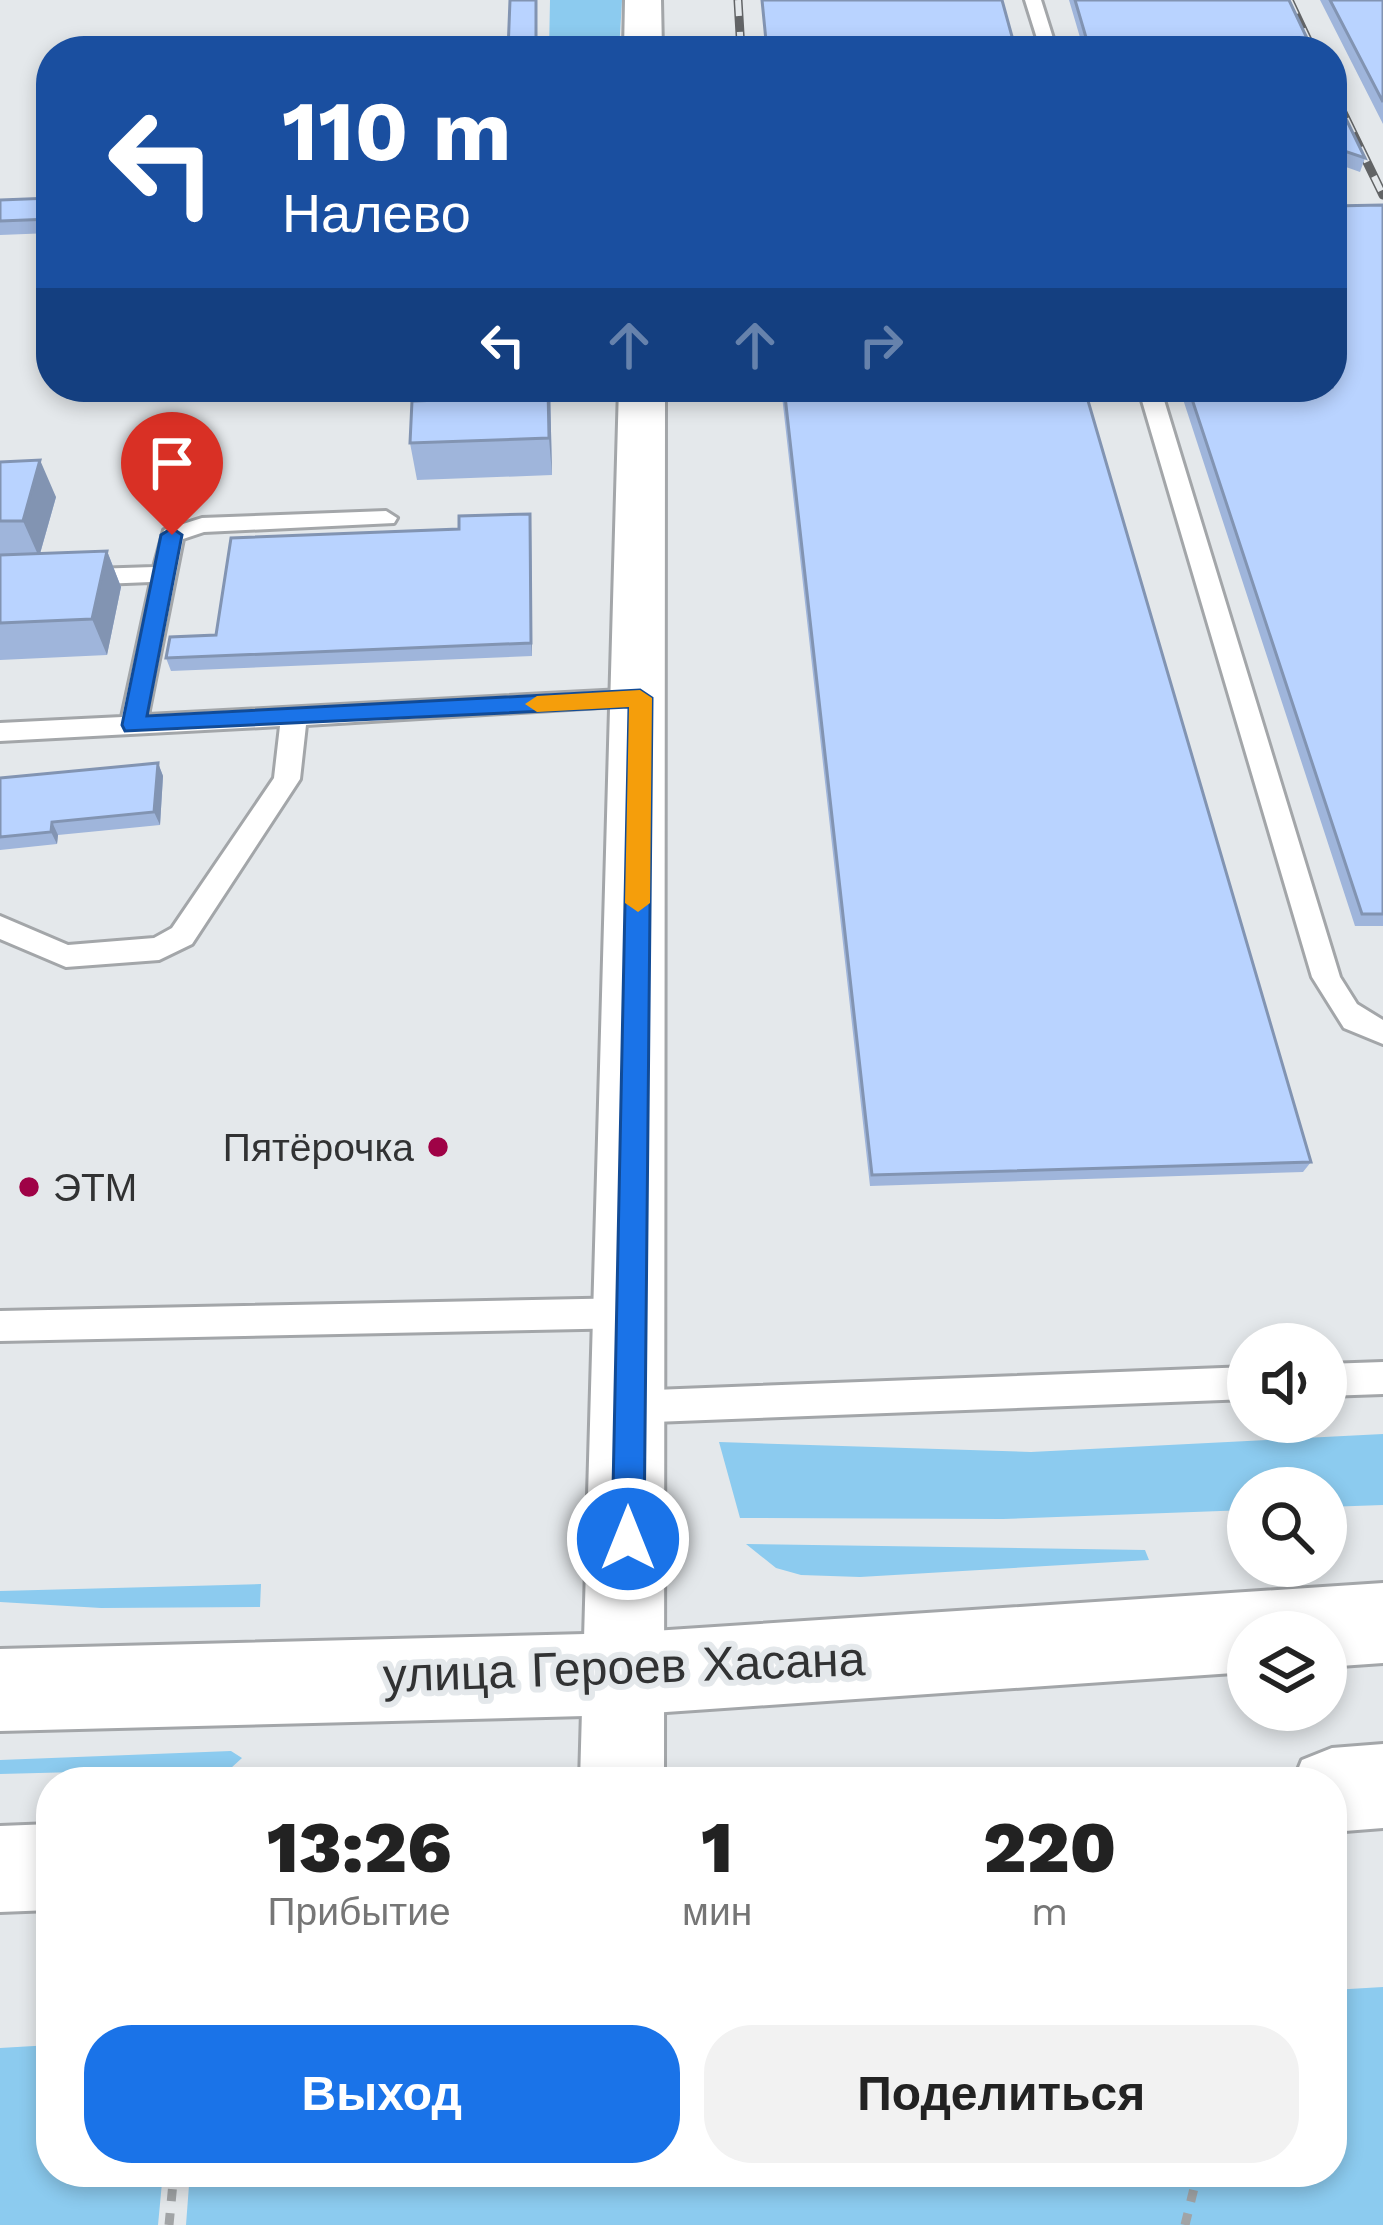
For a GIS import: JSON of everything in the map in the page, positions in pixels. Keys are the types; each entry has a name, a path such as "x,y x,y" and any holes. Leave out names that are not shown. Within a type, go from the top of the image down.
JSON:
{"main road":[{"path":"643,36 644,0"},
{"path":"622,1767 642,402"},
{"name":"улица Героев Хасана","path":"1347,1625 1383,1623"},
{"name":"улица Героев Хасана","path":"0,1690 623,1674 1227,1633"},
{"path":"1347,1789 1383,1786"},
{"path":"0,1869 36,1868"}],"lane":[{"path":"1033,0 1044,36"},
{"path":"1154,402 1326,977 1345,1014 1383,1032"},
{"path":"134,725 172,535 186,527 386,518"},
{"path":"0,580 162,574"},
{"path":"0,732 640,698"},
{"path":"0,927 66,956 159,949 182,936 287,779 294,717"},
{"path":"0,1326 631,1313"},
{"path":"1347,1379 1383,1378"},
{"path":"628,1407 1227,1384"}],"path":[{"path":"169,2225 173,2187"},
{"path":"1185,2225 1194,2187"}],"shaded area":[{"path":"550,0 622,0 620,36 549,36"},
{"path":"1383,1434 1383,1505 1347,1506 1347,1467 1227,1467 1227,1511 1003,1519 740,1518 719,1442 1031,1452 1227,1442 1347,1443 1347,1436"},
{"path":"746,1544 1145,1550 1149,1560 860,1577 801,1575 776,1568"},
{"path":"261,1584 260,1607 101,1608 0,1602 0,1591"},
{"path":"231,1751 242,1758 232,1767 36,1767 36,1773 0,1774 0,1760"},
{"path":"1383,1987 1383,2225 186,2225 189,2187 1347,2187 1347,1989"},
{"path":"36,2046 36,2187 162,2187 158,2225 0,2225 0,2048"}],"building":[{"path":"510,0 536,0 536,36 509,36"},
{"path":"762,0 1002,0 1012,36 766,36"},
{"path":"1075,0 1289,0 1306,36 1086,36"},
{"path":"1330,0 1383,0 1383,102"},
{"path":"1347,121 1365,158 1347,152"},
{"path":"36,199 36,220 0,221 0,200"},
{"path":"1383,205 1383,914 1362,914 1193,402 1347,402 1347,206"},
{"path":"412,402 548,402 549,438 410,443"},
{"path":"786,402 1088,402 1311,1162 872,1175"},
{"path":"40,460 23,521 0,521 0,462"},
{"path":"530,514 531,643 166,658 170,637 216,635 231,538 459,529 459,516"},
{"path":"107,551 92,619 0,623 0,555"},
{"path":"158,763 154,812 52,822 51,832 0,837 0,778"}],"railway":[{"path":"738,0 740,36"},
{"path":"1289,0 1306,36"},
{"path":"1347,121 1383,195"}],"slow traffic":[{"path":"537,704 640,698 638,903"}],"place":[{"name":"Пятёрочка","path":"438,1147"},
{"name":"ЭТМ","path":"29,1187"}],"route":[{"path":"172,535 134,725 640,698 628,1539"}]}
